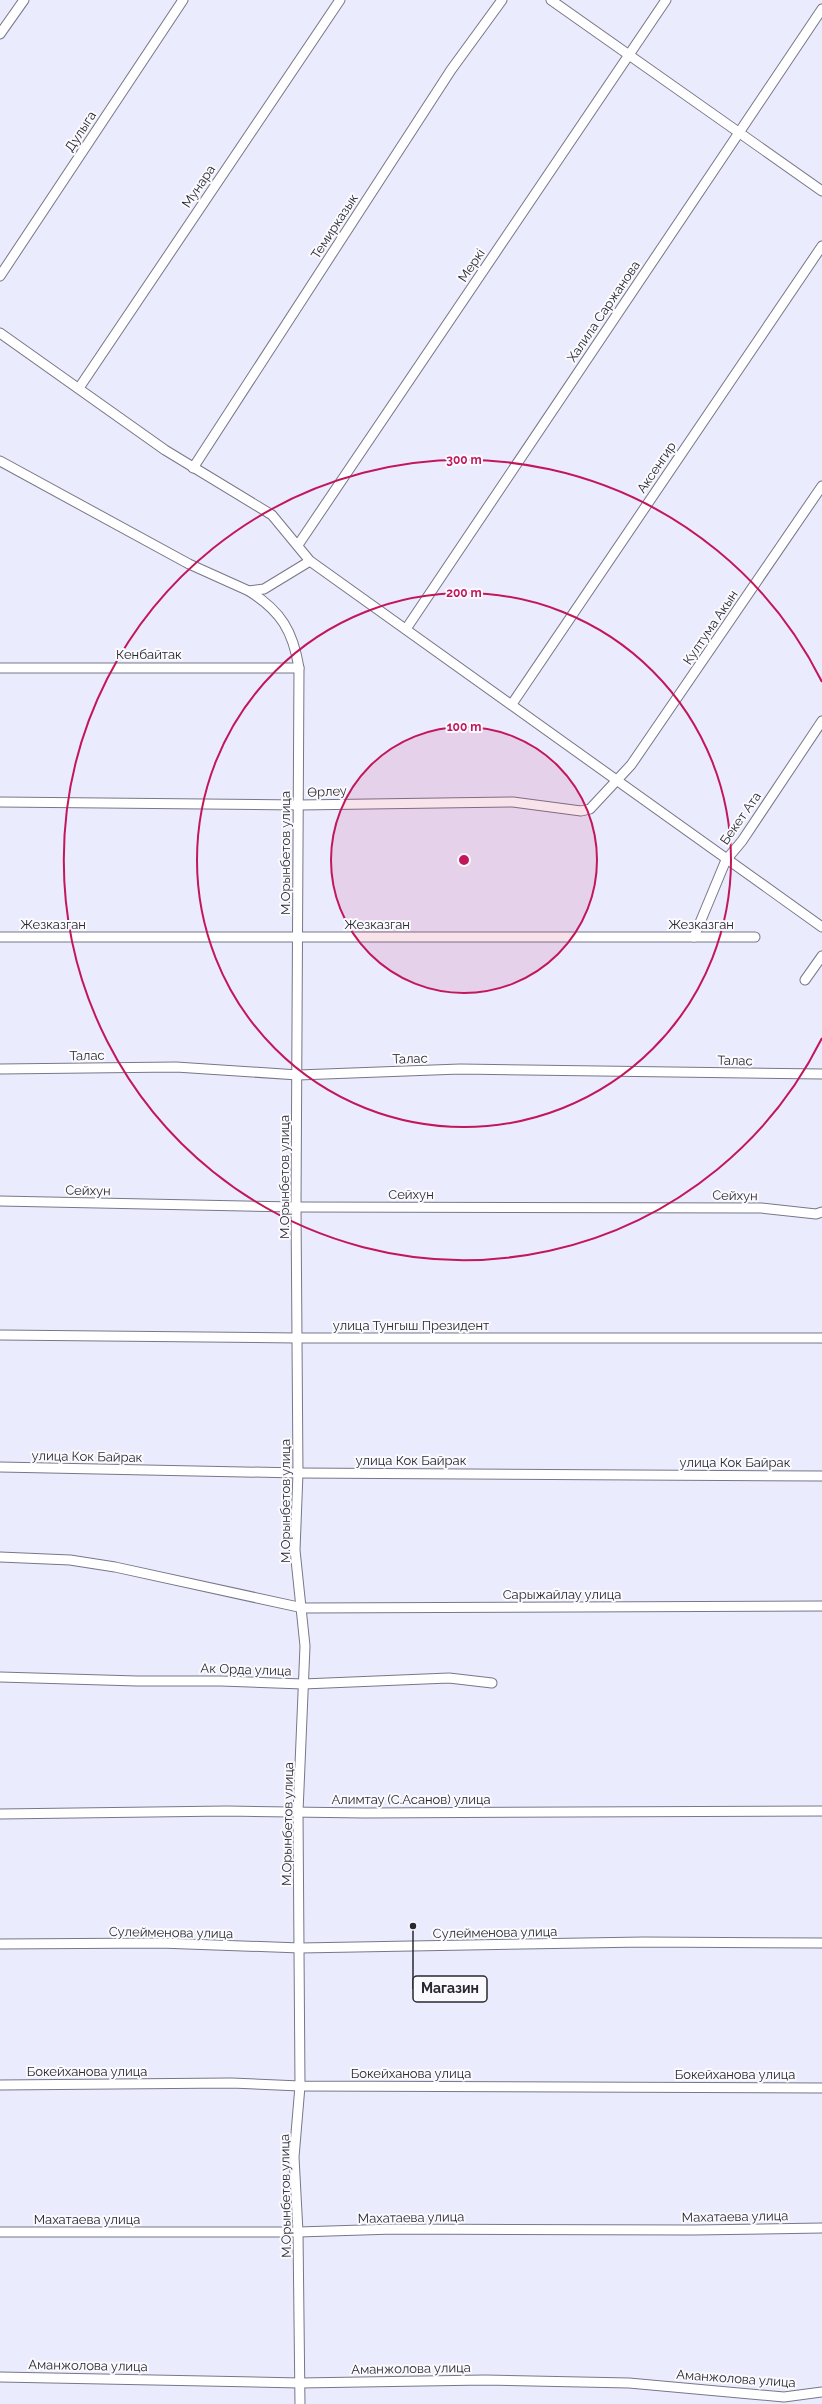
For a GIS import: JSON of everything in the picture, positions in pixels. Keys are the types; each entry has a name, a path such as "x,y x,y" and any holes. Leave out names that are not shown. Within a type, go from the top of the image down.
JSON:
{"street":[{"path":"0,34 24,0"},
{"name":"Дулыга","path":"0,276 183,0"},
{"name":"Мунара","path":"79,388 340,0"},
{"name":"Темирказык","path":"193,468 451,70 502,0"},
{"path":"552,0 822,191"},
{"name":"Меркі","path":"298,545 666,0"},
{"name":"Халила Саржанова","path":"406,629 822,9"},
{"name":"Аксенгир","path":"512,704 822,246"},
{"path":"0,333 193,468 272,515 310,561 512,704 726,860 822,927"},
{"name":"М.Орынбетов улица","path":"0,461 189,564 249,591 266,601 284,623 295,646 299,668 298,1075 296,1207 298,1473 295,1550 303,1608 305,1646 298,1812 300,2086 294,2157 298,2232 300,2404"},
{"name":"Култума Акын","path":"616,780 631,765 822,486"},
{"path":"249,591 264,589 310,561"},
{"name":"Кенбайтак","path":"0,668 299,668"},
{"name":"Бекет Ата","path":"694,937 726,860 742,841 822,721"},
{"name":"Өрлеу","path":"0,802 299,805 513,802 581,811 590,810 616,780"},
{"name":"Жезказган","path":"0,938 755,937"},
{"path":"805,980 822,956"},
{"name":"Талас","path":"0,1069 176,1067 298,1075 460,1069 822,1074"},
{"name":"Сейхун","path":"0,1201 296,1207 604,1206 761,1208 816,1214 822,1212"},
{"name":"улица Тунгыш Президент","path":"0,1335 297,1338 822,1338"},
{"name":"улица Кок Байрак","path":"0,1467 298,1473 822,1476"},
{"name":"Сарыжайлау улица","path":"2,1557 70,1560 115,1567 303,1608 822,1606"},
{"name":"Ак Орда улица","path":"0,1677 303,1684 449,1678 492,1683"},
{"name":"Алимтау (С.Асанов) улица","path":"0,1814 822,1811"},
{"name":"Сулейменова улица","path":"0,1944 160,1943 300,1948 644,1942 822,1943"},
{"name":"Бокейханова улица","path":"0,2085 231,2083 300,2086 822,2088"},
{"name":"Махатаева улица","path":"0,2232 298,2232 394,2229 694,2230 822,2228"},
{"name":"Аманжолова улица","path":"0,2377 300,2383 484,2380 629,2383 784,2397 822,2392"}],"place":[{"name":"Магазин","path":"413,1926"}]}
